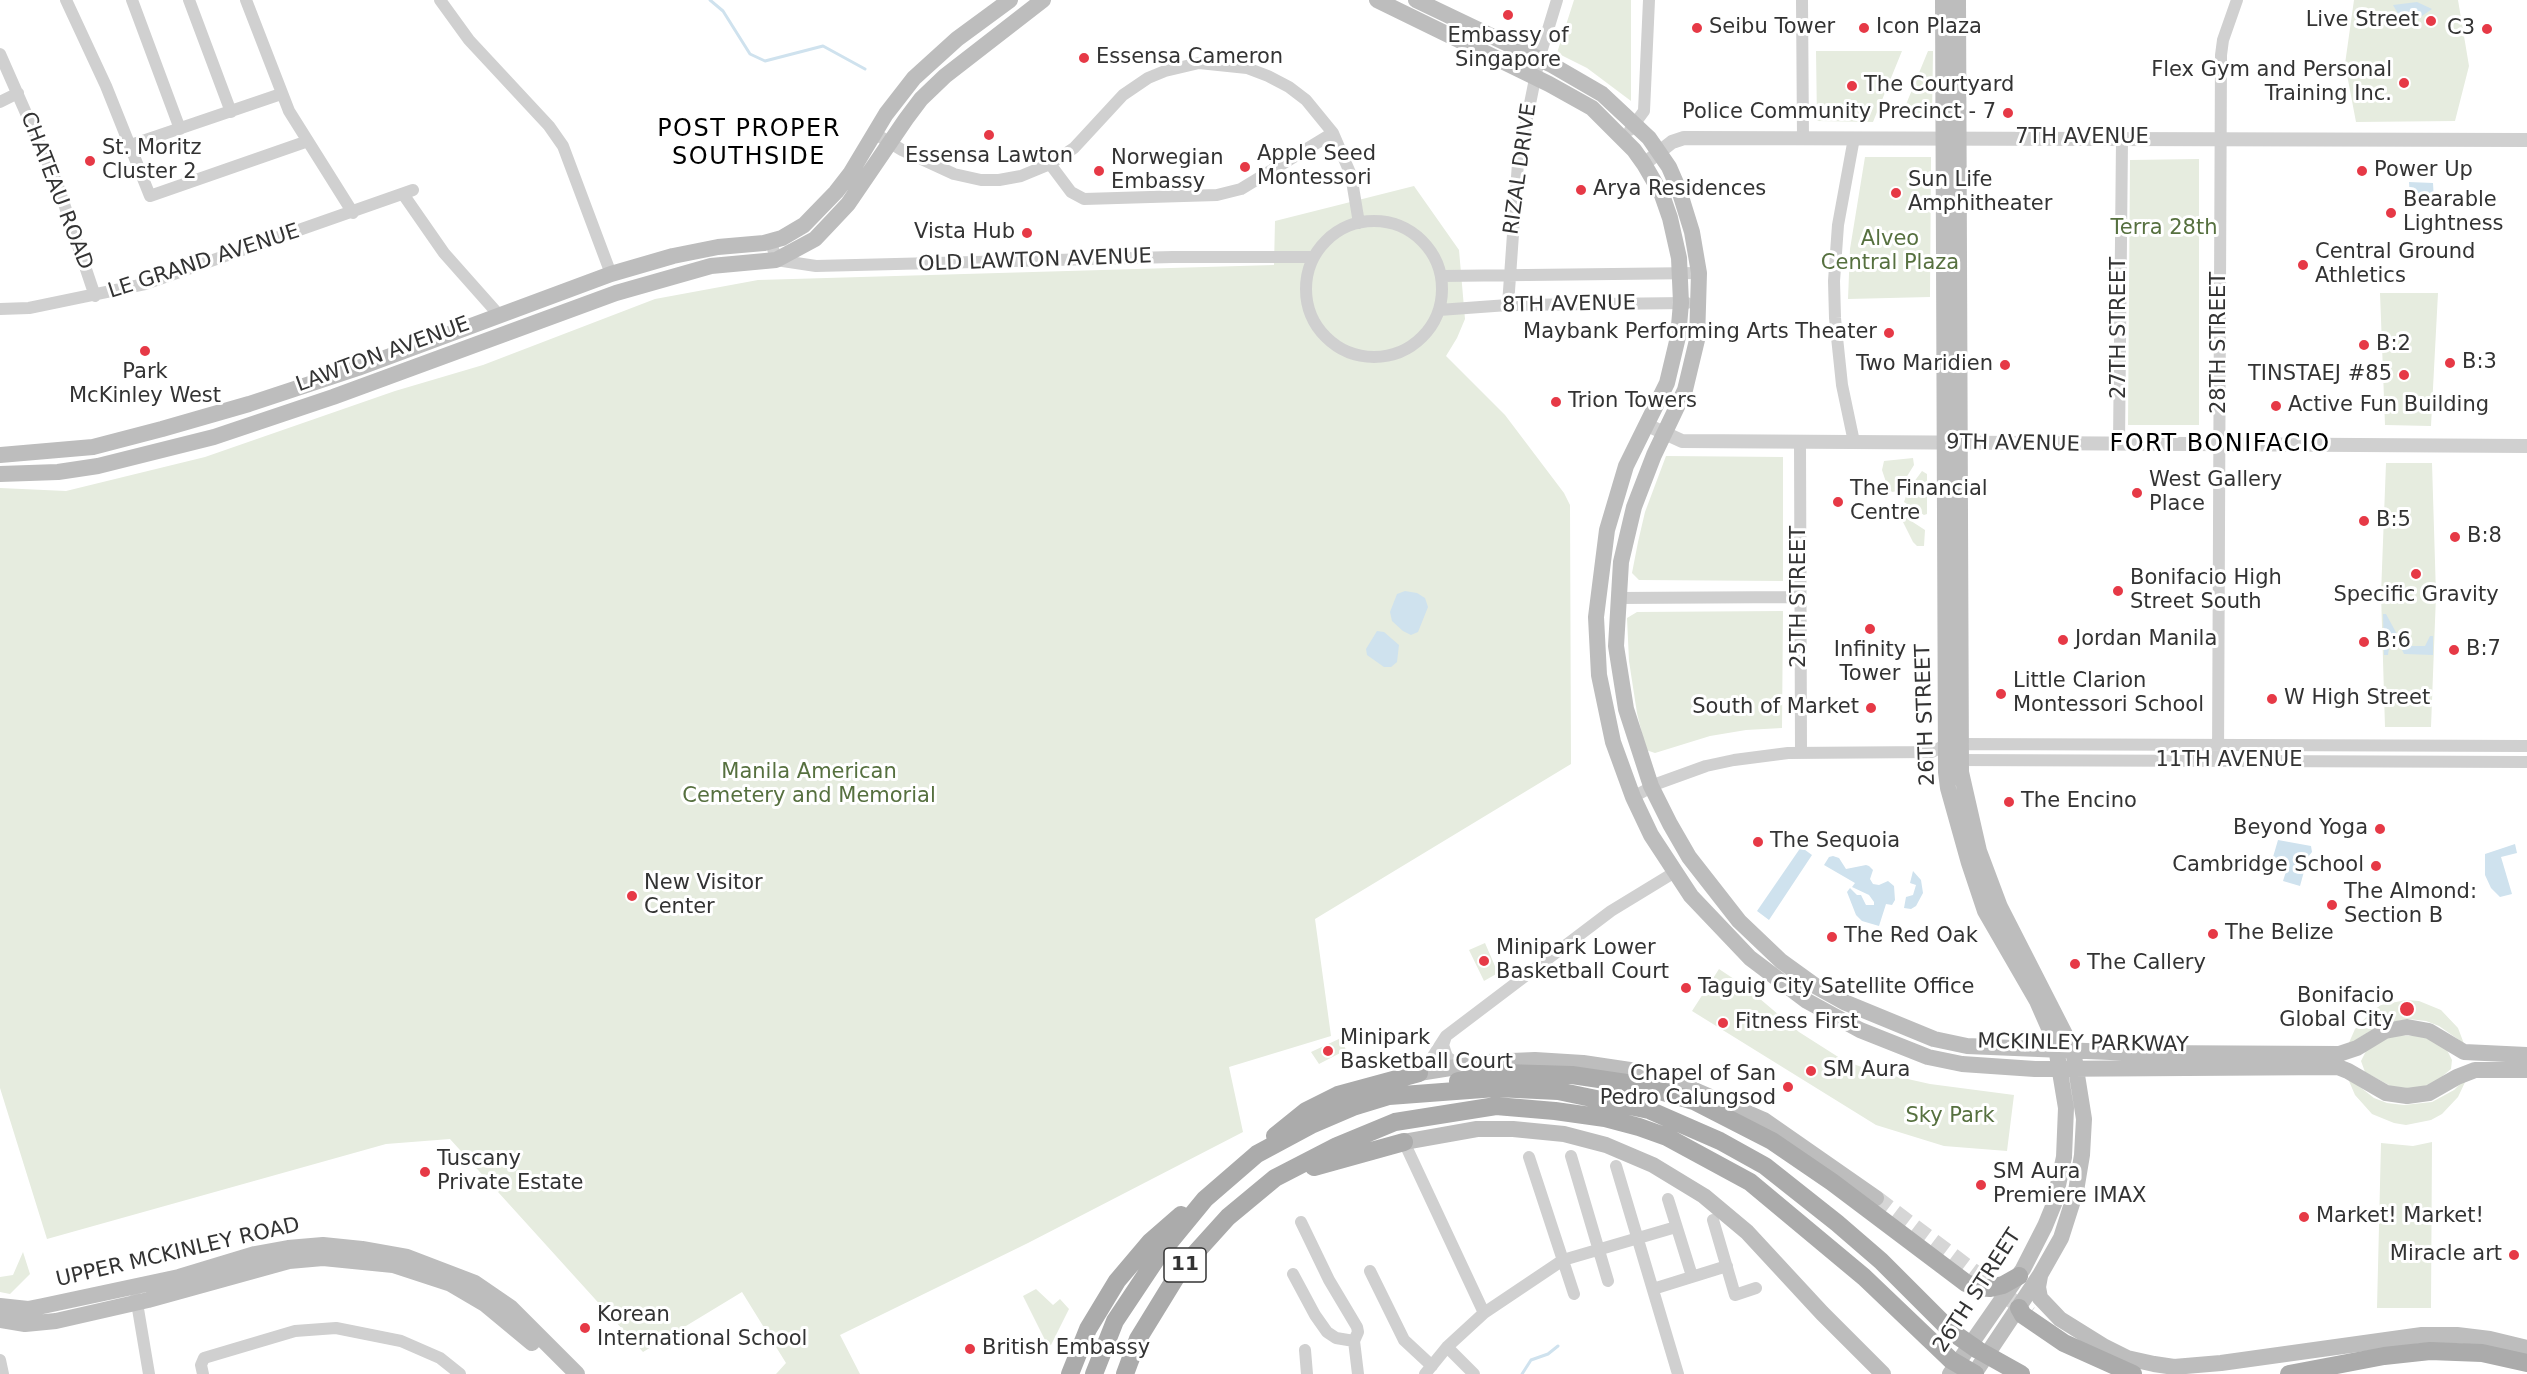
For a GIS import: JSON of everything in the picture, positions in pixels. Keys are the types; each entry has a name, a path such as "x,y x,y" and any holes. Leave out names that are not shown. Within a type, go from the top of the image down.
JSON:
{"main road":[{"name":"LAWTON AVENUE","path":"0,455 93,447 162,429 249,404 358,368 611,274 696,252 771,241 804,225 823,207 850,174 874,133 914,78 931,60 1010,0"},
{"path":"776,260 815,239 848,204 921,99 945,76 1043,0"},
{"name":"MCKINLEY PARKWAY","path":"1377,0 1535,76 1592,108 1622,136 1644,164 1662,195 1670,218 1680,273 1681,303 1677,337 1667,383 1626,466 1615,500 1602,560 1596,617 1599,675 1613,742 1633,797 1652,835 1691,896 1750,958 1807,1001 1860,1030 1928,1057 1962,1064 2003,1068 2338,1067 2385,1093 2407,1096 2429,1093 2475,1070 2527,1070"},
{"name":"MCKINLEY PARKWAY","path":"1416,0 1539,59 1602,94 1636,125 1659,152 1679,190 1692,232 1699,273 1700,303 1691,372 1634,507 1621,562 1617,598 1618,674 1630,729 1652,786 1670,824 1711,887 1739,921 1781,961 1817,987 1869,1013 1934,1039 1967,1046 2134,1053 2339,1054 2357,1048 2385,1031 2407,1027 2429,1031 2457,1049 2474,1054 2527,1055"},
{"name":"26TH STREET","path":"1943,0 1952,138"},
{"name":"26TH STREET","path":"1958,0 1952,138 1953,443 1948,788 1985,911 2065,1050 2084,1119 2082,1155 2076,1191 2061,1238 2040,1275 1974,1374"},
{"name":"LAWTON AVENUE","path":"0,474 58,472 98,466 214,437 333,398 616,293 711,266 776,260"},
{"path":"2365,1042 2357,1058 2358,1067 2366,1083"},
{"path":"2449,1043 2453,1050 2455,1067 2449,1082"},
{"path":"1257,1154 1306,1111 1361,1088 1419,1073 1460,1066 1535,1060 1583,1063 1630,1070 1676,1082 1764,1120 1876,1198"},
{"name":"26TH STREET","path":"1950,1374 2019,1276 2045,1226 2060,1180 2066,1132 2069,1068"},
{"path":"1389,1096 1485,1075 1526,1073 1593,1077 1640,1085 1669,1093 1722,1114 1773,1141 1832,1182 1966,1283 1990,1288 2003,1285 2019,1276"},
{"name":"11","path":"1094,1374 1115,1321 1159,1255 1205,1199 1257,1154 1311,1125 1353,1107 1389,1096 1496,1088 1558,1091 1648,1110 1720,1141 1765,1166 1881,1261 1952,1332 2013,1370"},
{"name":"11","path":"1125,1374 1138,1339 1181,1269 1228,1217 1275,1178 1337,1146 1395,1122 1496,1106 1605,1118 1639,1126 1668,1137 1750,1182 1864,1277 1951,1360 1974,1374"},
{"path":"1275,1178 1404,1142 1478,1129 1513,1129 1564,1134 1606,1145 1653,1165 1704,1196 1747,1232 1821,1313 1883,1374"},
{"path":"1070,1374 1088,1329 1122,1275 1158,1234 1219,1187"},
{"name":"UPPER MCKINLEY ROAD","path":"1,1317 25,1324 56,1321 135,1295 179,1277 255,1254 323,1245 407,1257 476,1283 510,1307 547,1350 562,1374"},
{"path":"2040,1275 2038,1287 2040,1298 2060,1319 2127,1358 2174,1367 2295,1354 2422,1335 2468,1337 2527,1348"},
{"path":"2015,1314 2023,1316 2064,1343 2133,1374"},
{"name":"UPPER MCKINLEY ROAD","path":"547,1350 577,1374"},
{"path":"2289,1374 2384,1356 2430,1351 2482,1353 2527,1363"},
{"path":"2221,1374 2243,1370 2295,1354"},
{"path":"2332,1374 2408,1363 2443,1362 2498,1368 2523,1374"},
{"path":"2013,1370 2029,1374"}],"street":[{"path":"66,0 131,145 150,196 308,141"},
{"path":"132,0 180,129"},
{"path":"189,0 231,112"},
{"path":"246,0 281,94 353,213"},
{"path":"440,0 469,40 549,126 563,146 611,274"},
{"name":"RIZAL DRIVE","path":"1508,305 1518,164 1539,59 1557,0"},
{"path":"1622,136 1636,125 1644,111 1649,0"},
{"path":"1802,0 1803,138"},
{"name":"28TH STREET","path":"2218,761 2221,55 2223,40 2237,0"},
{"name":"CHATEAU ROAD","path":"0,54 4,75 18,93 58,186 95,296"},
{"path":"874,133 942,170 972,179 999,180 1021,176 1050,164 1074,148 1112,106 1135,86 1165,70 1199,63 1239,67 1268,76 1306,100 1333,133 1351,175 1359,223"},
{"path":"0,102 18,93"},
{"path":"131,145 281,94"},
{"path":"1050,164 1071,192 1084,199 1218,195 1240,189 1333,133"},
{"name":"7TH AVENUE","path":"1644,164 1672,142 1684,138 2527,140"},
{"path":"1854,138 1838,225 1834,281 1834,318 1840,374 1854,442"},
{"name":"27TH STREET","path":"2119,444 2122,139"},
{"name":"LE GRAND AVENUE","path":"0,309 28,308 145,284 408,192 444,253 500,315"},
{"path":"1381,221 1412,232 1428,247 1441,276 1442,293 1439,309 1430,329 1414,345 1404,351 1383,357 1350,353 1331,341 1323,334 1310,310 1307,283 1314,257 1333,235 1359,223 1381,221"},
{"path":"771,241 776,260"},
{"name":"OLD LAWTON AVENUE","path":"776,260 825,267 1173,257 1314,257"},
{"name":"8TH AVENUE","path":"1441,276 1699,273"},
{"name":"8TH AVENUE","path":"1439,309 1508,305 1700,303"},
{"name":"9TH AVENUE","path":"1647,425 1682,441 2527,446"},
{"name":"25TH STREET","path":"1800,442 1801,753"},
{"path":"1617,598 1801,597"},
{"name":"11TH AVENUE","path":"1633,797 1652,786 1706,766 1734,760 1801,753 1949,752 2218,744 2527,746"},
{"name":"11TH AVENUE","path":"1949,752 2218,761 2527,762"},
{"path":"1419,1073 1426,1067 1446,1036 1611,911 1675,872"},
{"path":"1446,1036 1443,1045 1447,1057 1460,1066"},
{"path":"1404,1142 1484,1313"},
{"path":"1571,1156 1608,1281"},
{"path":"1529,1157 1574,1293"},
{"path":"1616,1166 1678,1374"},
{"path":"1668,1199 1692,1276"},
{"path":"1713,1220 1735,1295 1756,1288"},
{"path":"1301,1222 1324,1271 1357,1327 1358,1332 1354,1341 1358,1374"},
{"path":"1370,1271 1404,1340 1429,1370 1448,1347 1484,1313 1563,1260 1676,1227"},
{"path":"1653,1289 1727,1266"},
{"path":"1293,1274 1315,1316 1327,1332 1336,1338 1354,1341"},
{"path":"135,1295 149,1374"},
{"path":"203,1374 201,1365 204,1358 295,1331 336,1328 401,1341 440,1358 460,1374"},
{"path":"1448,1347 1474,1374"},
{"path":"1305,1350 1307,1374"},
{"path":"0,1360 3,1374"}],"green space":[{"path":"1574,0 1631,0 1631,101 1587,68 1557,53"},
{"path":"2354,0 2458,0 2469,66 2455,121 2356,122 2345,64"},
{"name":"The Courtyard","path":"1816,51 1902,51 1873,122 1817,121"},
{"path":"1928,51 1933,51 1932,117 1929,120 1900,119"},
{"name":"Alveo Central Plaza","path":"1865,157 1931,157 1930,297 1848,299 1850,249"},
{"name":"Terra 28th","path":"2199,159 2199,425 2128,425 2130,160"},
{"name":"Manila American Cemetery and Memorial","path":"1414,186 1459,250 1465,319 1446,356 1505,415 1564,493 1570,505 1571,764 1315,919 1331,1036 1229,1067 1243,1132 1028,1243 840,1335 860,1374 776,1374 786,1363 742,1292 643,1352 450,1139 386,1144 47,1239 0,1088 0,488 66,491 205,457 395,391 483,365 655,299 758,280 1274,265 1275,221"},
{"path":"2380,293 2438,293 2431,426 2385,425"},
{"path":"1666,456 1783,457 1783,581 1639,580 1632,573 1645,512"},
{"path":"1913,458 1914,465 1898,491 1892,492 1888,488 1882,470 1884,461"},
{"path":"2386,463 2432,463 2436,595 2431,727 2385,727 2381,594"},
{"path":"1922,471 1927,474 1927,514 1924,515 1904,502 1908,490"},
{"path":"1905,517 1925,530 1924,546 1917,546 1913,542 1903,522"},
{"path":"1783,611 1782,728 1746,730 1710,736 1655,753 1646,750 1637,713 1629,661 1627,618 1637,612"},
{"name":"Minipark Lower Basketball Court","path":"1485,943 1498,973 1484,981 1469,950"},
{"name":"Sky Park","path":"1719,969 1746,987 1799,1032 1843,1060 1872,1071 1930,1084 2014,1095 2007,1151 1944,1146 1876,1125 1692,1011"},
{"path":"2406,1000 2419,1001 2441,1010 2458,1028 2466,1049 2459,1040 2439,1026 2426,1021 2409,1019 2381,1024 2348,1045 2355,1029 2371,1012 2381,1005"},
{"path":"2393,1035 2423,1036 2447,1050 2452,1060 2451,1069 2438,1080 2420,1088 2394,1088 2365,1072 2361,1061 2367,1049"},
{"name":"Minipark Basketball Court","path":"1341,1038 1346,1050 1319,1064 1311,1052"},
{"path":"2346,1074 2374,1098 2387,1103 2404,1105 2432,1102 2454,1090 2468,1076 2458,1097 2442,1114 2431,1120 2406,1125 2372,1114 2355,1095"},
{"path":"2432,1142 2431,1308 2377,1308 2381,1143 2413,1146"},
{"path":"23,1252 30,1274 10,1294 0,1292 0,1277 13,1275"},
{"path":"1036,1289 1053,1305 1060,1299 1069,1309 1051,1345 1048,1346 1023,1296"}],"water":[{"path":"2417,2 2432,9 2406,27 2393,5"},
{"path":"2409,182 2433,183 2434,201 2410,197"},
{"path":"1405,591 1417,593 1425,598 1428,607 1418,632 1411,635 1392,621 1390,612 1397,594"},
{"path":"2383,614 2386,614 2398,636 2412,646 2425,646 2430,636 2433,636 2433,655 2404,654 2400,646 2394,645 2389,648 2388,655 2384,655"},
{"path":"1377,631 1384,632 1399,645 1397,662 1391,667 1384,667 1367,655 1366,649"},
{"path":"2278,840 2311,846 2312,852 2308,857 2300,886 2283,881 2289,862 2273,857"},
{"path":"2515,844 2517,853 2501,857 2512,894 2500,897 2491,888 2485,875 2485,854"},
{"path":"1801,847 1812,855 1769,920 1757,911"},
{"path":"1829,857 1839,858 1846,869 1869,866 1873,870 1870,879 1873,884 1879,885 1888,881 1894,886 1895,900 1892,905 1886,904 1879,926 1862,921 1856,915 1847,892 1850,888 1857,895 1861,895 1866,905 1874,905 1874,902 1869,895 1852,887 1855,883 1824,865"},
{"path":"1913,871 1921,880 1923,893 1916,906 1911,909 1904,908 1906,897 1913,895 1916,885 1910,883"}],"waterway":[{"path":"710,0 723,11 750,54 765,61 823,46 865,69"},
{"path":"1522,1374 1531,1360 1548,1354 1558,1346"}],"tunnel":[{"path":"1876,1198 2030,1314"}],"place":[{"name":"Embassy of Singapore","path":"1508,15"},
{"name":"Live Street","path":"2431,21"},
{"name":"Seibu Tower","path":"1697,28"},
{"name":"Icon Plaza","path":"1864,28"},
{"name":"C3","path":"2487,29"},
{"name":"Essensa Cameron","path":"1084,58"},
{"name":"Flex Gym and Personal Training Inc.","path":"2404,83"},
{"name":"The Courtyard","path":"1852,86"},
{"name":"Police Community Precinct - 7","path":"2008,113"},
{"name":"Essensa Lawton","path":"989,135"},
{"name":"St. Moritz Cluster 2","path":"90,161"},
{"name":"Apple Seed Montessori","path":"1245,167"},
{"name":"Norwegian Embassy","path":"1099,171"},
{"name":"Power Up","path":"2362,171"},
{"name":"Arya Residences","path":"1581,190"},
{"name":"Sun Life Amphitheater","path":"1896,193"},
{"name":"Bearable Lightness","path":"2391,213"},
{"name":"Vista Hub","path":"1027,233"},
{"name":"Central Ground Athletics","path":"2303,265"},
{"name":"Maybank Performing Arts Theater","path":"1889,333"},
{"name":"B:2","path":"2364,345"},
{"name":"Park McKinley West","path":"145,351"},
{"name":"B:3","path":"2450,363"},
{"name":"Two Maridien","path":"2005,365"},
{"name":"TINSTAEJ #85","path":"2404,375"},
{"name":"Trion Towers","path":"1556,402"},
{"name":"Active Fun Building","path":"2276,406"},
{"name":"West Gallery Place","path":"2137,493"},
{"name":"The Financial Centre","path":"1838,502"},
{"name":"B:5","path":"2364,521"},
{"name":"B:8","path":"2455,537"},
{"name":"Specific Gravity","path":"2416,574"},
{"name":"Bonifacio High Street South","path":"2118,591"},
{"name":"Infinity Tower","path":"1870,629"},
{"name":"Jordan Manila","path":"2063,640"},
{"name":"B:6","path":"2364,642"},
{"name":"B:7","path":"2454,650"},
{"name":"Little Clarion Montessori School","path":"2001,694"},
{"name":"W High Street","path":"2272,699"},
{"name":"South of Market","path":"1871,708"},
{"name":"The Encino","path":"2009,802"},
{"name":"Beyond Yoga","path":"2380,829"},
{"name":"The Sequoia","path":"1758,842"},
{"name":"Cambridge School","path":"2376,866"},
{"name":"New Visitor Center","path":"632,896"},
{"name":"The Almond: Section B","path":"2332,905"},
{"name":"The Belize","path":"2213,934"},
{"name":"The Red Oak","path":"1832,937"},
{"name":"Minipark Lower Basketball Court","path":"1484,961"},
{"name":"The Callery","path":"2075,964"},
{"name":"Taguig City Satellite Office","path":"1686,988"},
{"name":"Bonifacio Global City","path":"2407,1009"},
{"name":"Fitness First","path":"1723,1023"},
{"name":"Minipark Basketball Court","path":"1328,1051"},
{"name":"SM Aura","path":"1811,1071"},
{"name":"Chapel of San Pedro Calungsod","path":"1788,1087"},
{"name":"Tuscany Private Estate","path":"425,1172"},
{"name":"SM Aura Premiere IMAX","path":"1981,1185"},
{"name":"Market! Market!","path":"2304,1217"},
{"name":"Miracle art","path":"2514,1255"},
{"name":"Korean International School","path":"585,1328"},
{"name":"British Embassy","path":"970,1349"}],"district":[{"name":"POST PROPER SOUTHSIDE","path":"749,144"},
{"name":"FORT BONIFACIO","path":"2220,445"}]}
